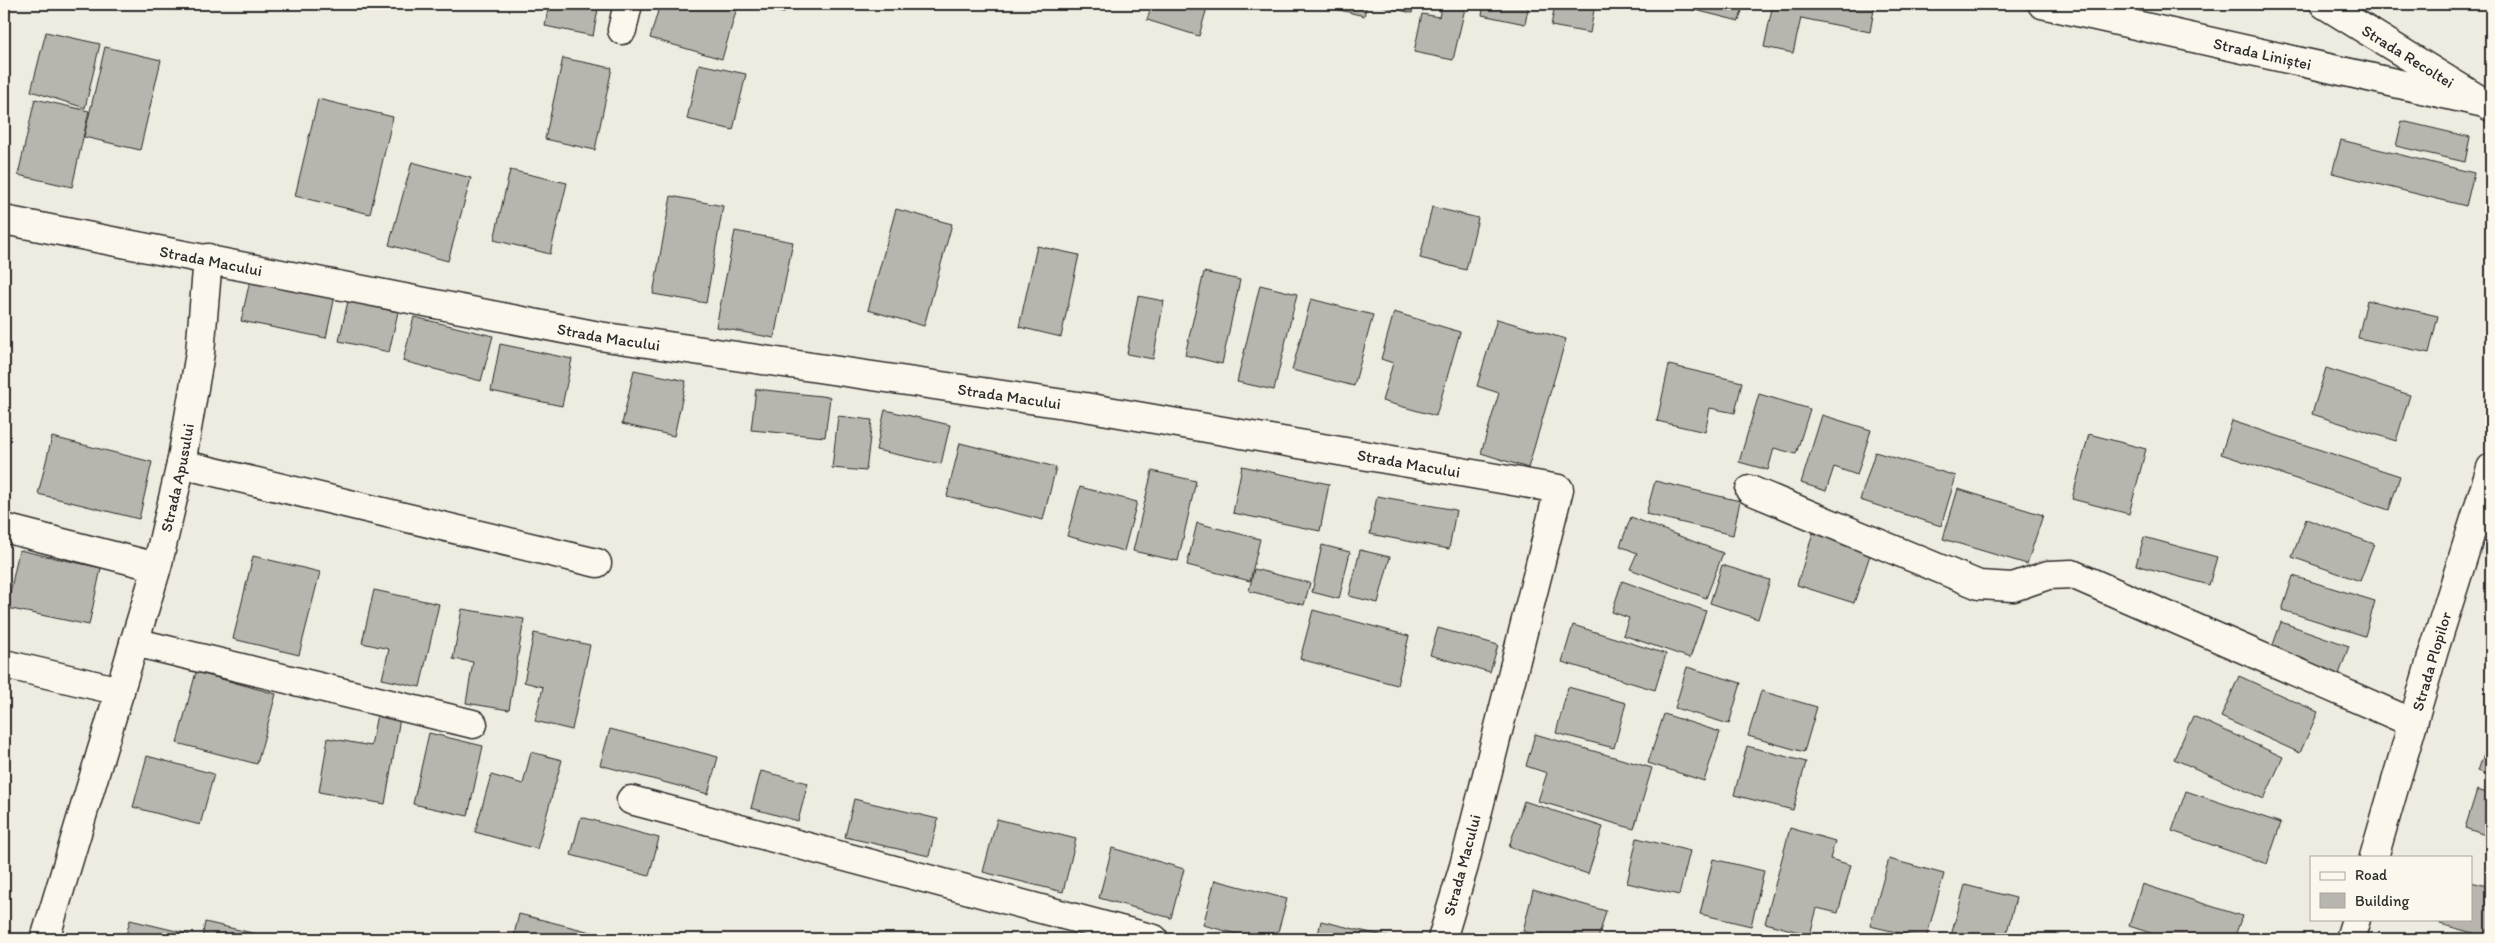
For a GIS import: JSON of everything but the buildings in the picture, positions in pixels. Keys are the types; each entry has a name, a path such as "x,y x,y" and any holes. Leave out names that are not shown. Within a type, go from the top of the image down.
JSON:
{"street":[{"path":"622,30 628,4"},
{"name":"Strada Liniștei","path":"2042,4 2489,100"},
{"name":"Strada Recoltei","path":"2324,4 2489,100"},
{"name":"Strada Macului","path":"4,220 208,258 600,336 1085,407 1559,489 1464,866 1442,939"},
{"name":"Strada Apusului","path":"45,939 157,567 181,464 200,353 208,258"},
{"path":"181,464 597,563"},
{"name":"Strada Plopilor","path":"2374,856 2491,468"},
{"path":"1750,490 1979,585 2013,587 2048,575 2072,574 2413,723"},
{"path":"4,528 157,567"},
{"path":"134,642 473,724"},
{"path":"4,664 120,691"},
{"path":"631,800 1154,939"},
{"path":"2350,939 2356,920"}]}
